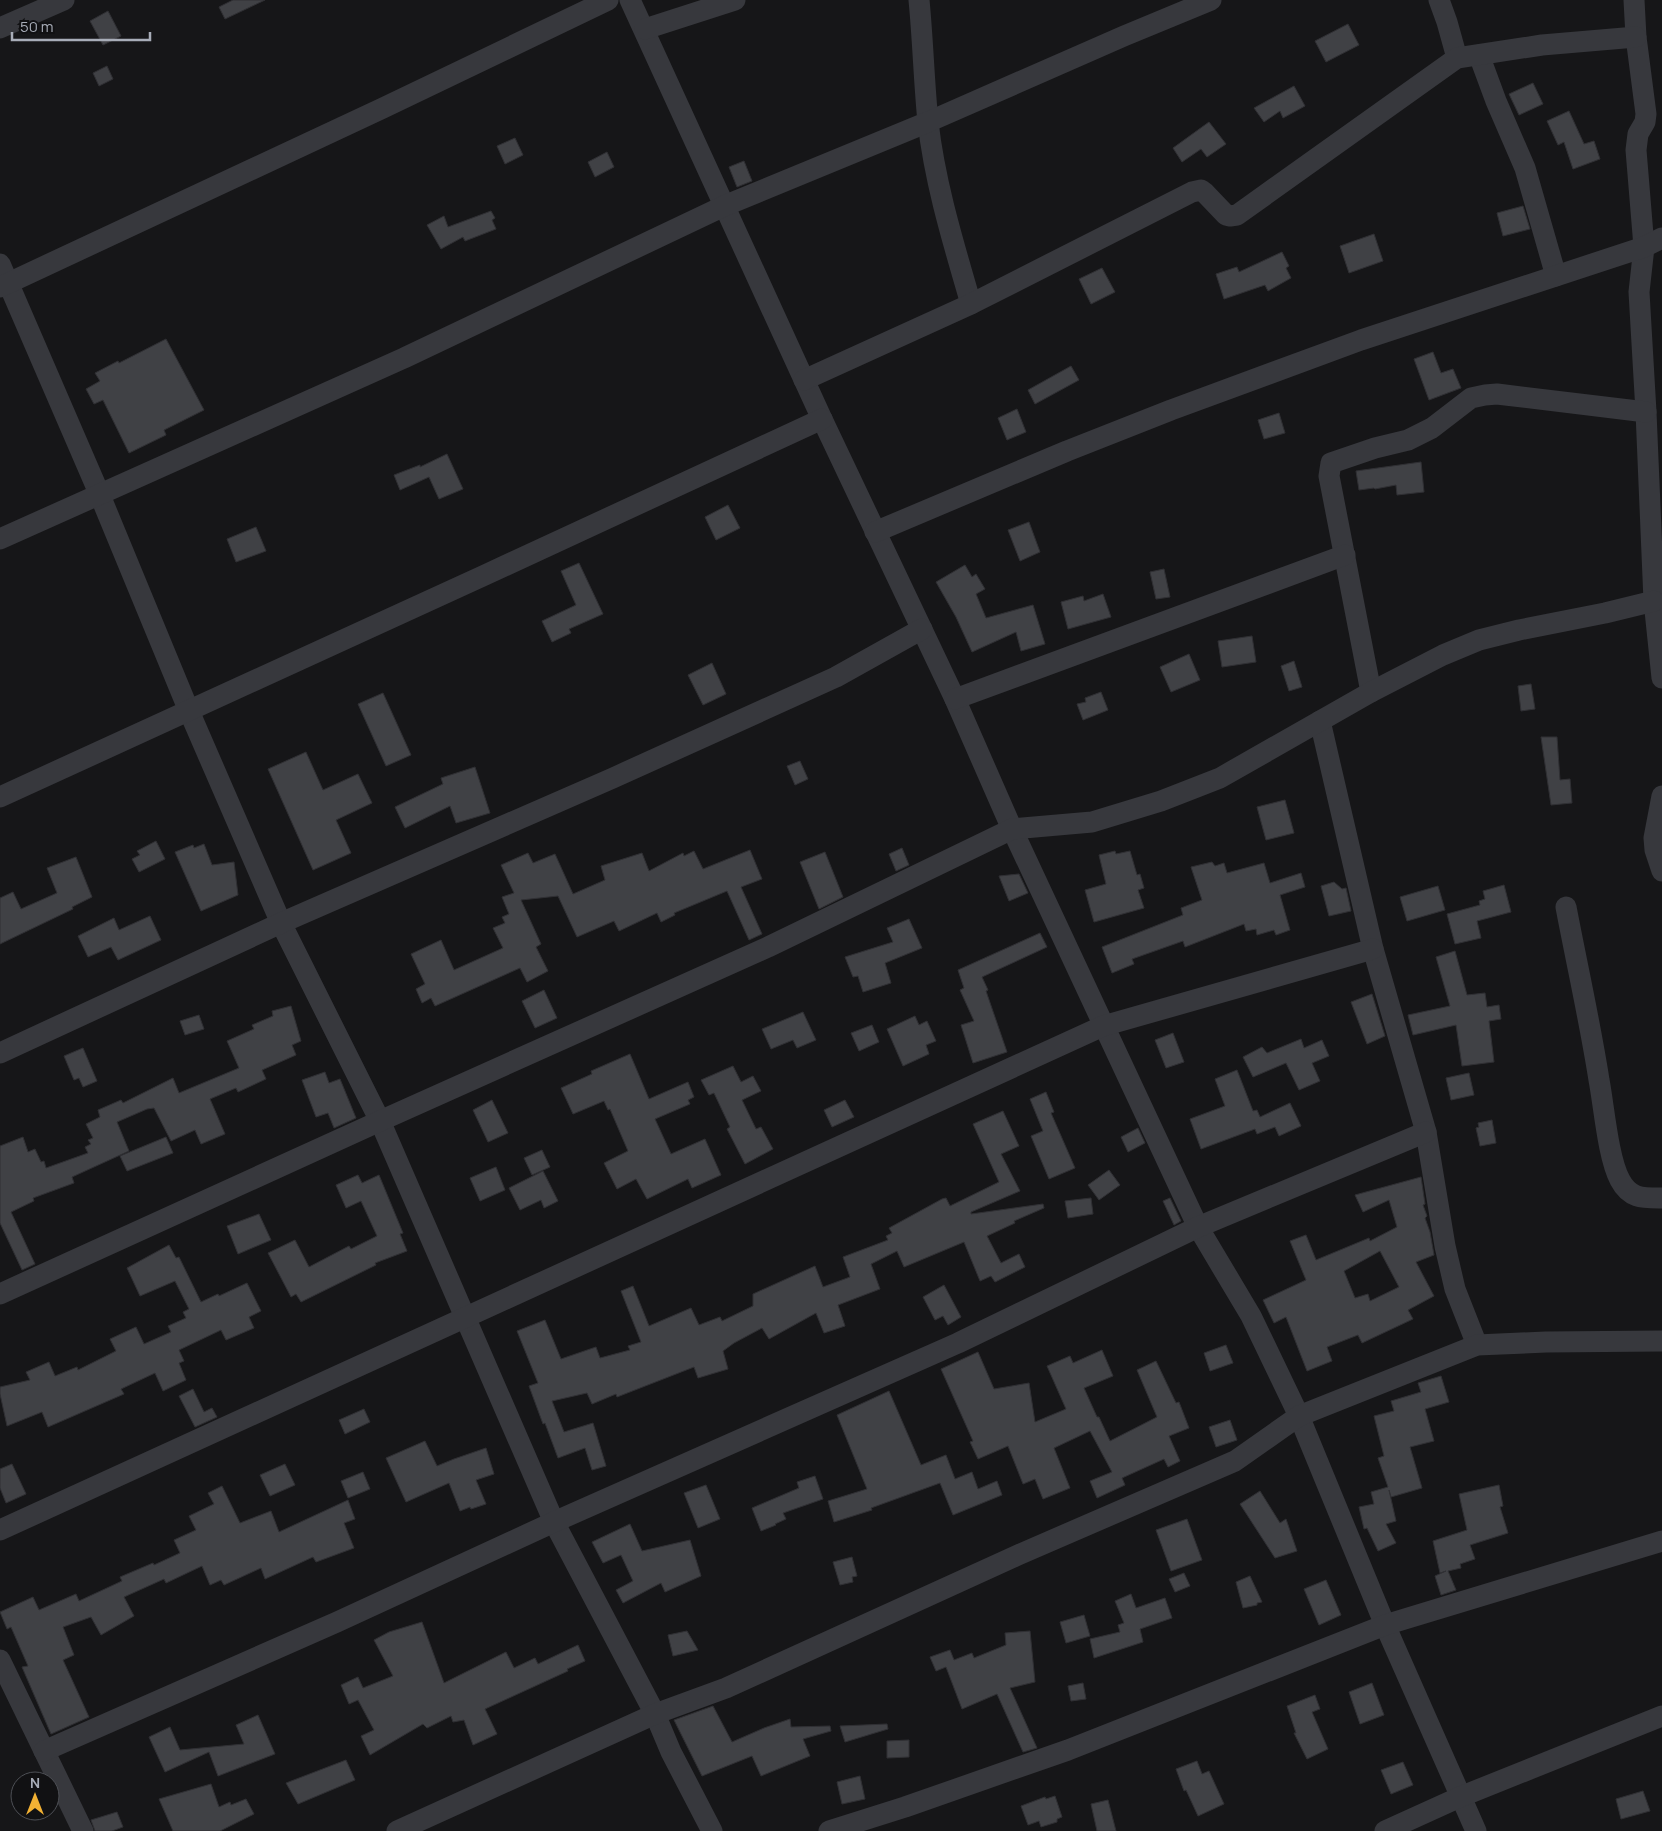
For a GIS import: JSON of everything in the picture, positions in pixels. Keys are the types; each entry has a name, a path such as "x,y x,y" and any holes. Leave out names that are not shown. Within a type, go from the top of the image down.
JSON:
{"street":[{"path":"0,28 64,0"},
{"path":"608,0 392,104 3,278 99,493 189,712 281,922 380,1121 554,1522 655,1714 671,1752 712,1831"},
{"path":"630,0 822,419 955,699 1012,829 1103,1026 1198,1227 1250,1316 1299,1416 1385,1625 1476,1831"},
{"path":"645,30 736,0"},
{"path":"919,0 928,122 943,201 971,304"},
{"path":"0,539 99,493 404,358 724,206 928,122 1211,0"},
{"path":"1439,0 1448,22 1456,58"},
{"path":"1634,0 1636,37 1646,114 1645,122 1638,134 1636,150 1653,242 1639,292 1654,601 1659,628 1662,678"},
{"path":"804,380 971,304 1192,192 1201,190 1205,192 1226,215 1237,215 1456,58 1542,45 1636,37"},
{"path":"1479,55 1525,168 1556,276"},
{"path":"875,532 1066,451 1171,410 1362,340 1653,242"},
{"path":"1371,692 1328,476 1331,463 1375,448 1408,440 1432,428 1471,398 1485,395 1497,394 1646,412"},
{"path":"0,797 116,743 189,712 822,419"},
{"path":"955,699 1345,555"},
{"path":"0,1294 768,947 1012,829 1092,822 1161,801 1220,778 1371,692 1443,655 1479,640 1654,601"},
{"path":"0,1052 281,922 604,782 836,677 922,629"},
{"path":"1320,721 1373,949 1426,1132 1445,1246 1455,1289 1477,1345"},
{"path":"1662,796 1654,838 1655,850 1662,871"},
{"path":"1566,907 1595,1054 1612,1155 1619,1180 1635,1197 1662,1198"},
{"path":"0,1530 1103,1026 1373,949"},
{"path":"44,1752 337,1622 554,1522 958,1343 1198,1227 1426,1132"},
{"path":"397,1831 655,1714 726,1688 1018,1555 1235,1461 1299,1416 1477,1345 1546,1342 1662,1341"},
{"path":"829,1831 905,1807 1068,1750 1385,1625 1662,1541"},
{"path":"0,1660 83,1831"},
{"path":"1385,1831 1460,1797 1662,1716"}],"building":[{"path":"233,0 265,0 225,19 219,7"},
{"path":"108,11 121,36 103,45 90,21"},
{"path":"1348,24 1359,45 1326,62 1315,41"},
{"path":"107,66 113,79 99,86 93,73"},
{"path":"1533,83 1543,104 1519,115 1509,94"},
{"path":"1294,86 1305,106 1283,118 1280,111 1264,122 1254,108"},
{"path":"1569,111 1584,144 1594,141 1600,159 1573,169 1564,142 1558,145 1547,121"},
{"path":"1209,122 1226,144 1207,157 1201,149 1182,162 1173,148"},
{"path":"515,138 523,155 505,164 497,146"},
{"path":"607,152 614,167 595,177 588,162"},
{"path":"744,161 752,181 737,187 729,167"},
{"path":"1523,206 1530,229 1503,236 1497,213"},
{"path":"491,211 495,218 492,220 496,229 465,241 463,237 441,249 427,225 444,216 448,227"},
{"path":"1374,234 1383,261 1349,273 1340,246"},
{"path":"1282,252 1289,266 1286,268 1291,278 1268,291 1265,285 1224,299 1216,274 1237,267 1239,272"},
{"path":"1102,268 1115,292 1091,304 1079,279"},
{"path":"166,339 204,410 164,430 166,435 129,453 103,400 94,404 86,389 100,381 95,373"},
{"path":"1433,352 1441,373 1453,369 1461,388 1429,400 1414,359"},
{"path":"1071,366 1079,380 1035,404 1028,390"},
{"path":"1017,409 1026,432 1007,440 998,418"},
{"path":"1279,413 1285,433 1264,439 1258,420"},
{"path":"447,454 463,489 439,499 429,477 400,490 394,475 420,465 420,467"},
{"path":"1421,462 1424,492 1397,495 1396,485 1359,490 1356,471"},
{"path":"728,505 740,528 716,540 705,517"},
{"path":"1029,522 1040,552 1020,561 1008,530"},
{"path":"256,527 266,551 236,562 227,539"},
{"path":"579,563 603,614 569,629 571,633 552,642 542,621 576,605 561,571"},
{"path":"965,565 972,577 976,574 985,589 976,594 986,618 1033,605 1045,644 1021,651 1016,632 972,652 956,617 936,582"},
{"path":"1164,569 1170,597 1156,599 1150,572"},
{"path":"1103,594 1111,617 1068,629 1061,602 1083,596 1084,601"},
{"path":"1252,636 1256,662 1222,667 1218,641"},
{"path":"1189,654 1200,680 1171,692 1160,667"},
{"path":"1294,661 1302,687 1289,691 1281,666"},
{"path":"712,663 726,694 703,705 688,675"},
{"path":"1531,684 1535,709 1521,711 1518,686"},
{"path":"1101,692 1108,710 1083,720 1077,704 1086,702 1085,698"},
{"path":"383,693 411,755 386,766 358,704"},
{"path":"1541,737 1557,737 1560,780 1570,779 1572,803 1551,805"},
{"path":"306,752 323,790 358,774 372,803 336,820 351,853 313,870 268,769"},
{"path":"800,761 808,779 795,785 787,766"},
{"path":"475,767 490,813 456,823 450,806 405,828 395,807 443,784 441,778"},
{"path":"1285,800 1294,833 1266,840 1257,807"},
{"path":"156,841 165,859 139,872 132,859 140,855 137,851"},
{"path":"204,844 212,865 234,862 238,895 201,911 175,852 193,845 194,848"},
{"path":"902,848 909,865 896,871 889,854"},
{"path":"750,850 762,879 741,887 762,934 749,940 727,891 674,913 675,915 661,922 657,913 619,931 614,921 577,937 558,896 521,900 541,944 536,947 548,971 527,982 520,968 435,1006 431,998 422,1003 416,989 425,984 411,954 441,940 454,970 503,948 493,928 505,923 502,917 509,914 502,897 514,893 501,865 528,853 533,863 555,854 573,894 605,880 601,866 642,853 649,871 683,853 684,856 694,851 703,869"},
{"path":"1115,851 1116,854 1130,851 1137,875 1140,874 1144,888 1138,890 1144,908 1094,922 1085,890 1106,884 1099,855"},
{"path":"825,852 843,897 819,909 800,862"},
{"path":"76,857 92,897 72,907 73,909 0,944 0,898 13,892 21,909 57,893 47,868"},
{"path":"1212,862 1215,866 1224,863 1227,873 1264,863 1270,883 1301,873 1305,887 1280,895 1290,930 1276,935 1274,930 1257,935 1256,929 1246,931 1244,924 1185,947 1183,941 1132,959 1134,964 1112,973 1102,947 1183,915 1181,908 1202,900 1191,867"},
{"path":"1019,874 1028,893 1009,901 999,876"},
{"path":"1334,882 1342,889 1346,888 1351,911 1329,916 1321,886"},
{"path":"1504,885 1511,912 1477,921 1481,938 1455,944 1447,914 1480,905 1479,901 1485,899 1483,891"},
{"path":"1438,886 1445,910 1407,921 1400,897"},
{"path":"150,916 161,940 118,960 111,947 88,957 78,936 114,918 119,930"},
{"path":"909,919 922,948 885,963 891,983 863,992 858,976 853,977 845,957 893,942 887,928"},
{"path":"1040,933 1047,947 982,977 988,990 986,991 1007,1052 973,1063 961,1025 974,1021 960,990 964,988 958,970"},
{"path":"1455,951 1467,995 1485,993 1487,1007 1499,1005 1501,1019 1489,1021 1494,1062 1462,1066 1456,1025 1413,1035 1408,1015 1450,1006 1436,957"},
{"path":"544,990 557,1018 535,1028 522,1001"},
{"path":"1372,994 1385,1036 1367,1044 1351,1002"},
{"path":"291,1006 301,1041 292,1045 296,1055 262,1070 266,1079 238,1092 236,1088 210,1099 225,1134 201,1144 195,1130 171,1141 154,1108 147,1109 117,1122 129,1151 72,1177 74,1183 33,1198 34,1201 11,1212 35,1264 22,1270 0,1223 0,1146 23,1137 28,1152 35,1149 41,1162 44,1161 46,1168 88,1153 85,1147 91,1144 88,1140 93,1138 86,1124 100,1117 98,1110 121,1100 123,1103 173,1078 179,1093 239,1068 227,1041 254,1029 252,1025 273,1016 272,1011"},
{"path":"803,1012 816,1040 797,1048 793,1040 771,1049 762,1029"},
{"path":"199,1015 204,1029 185,1035 180,1021"},
{"path":"915,1016 919,1025 927,1021 936,1041 926,1045 929,1054 903,1066 887,1029"},
{"path":"872,1025 879,1042 859,1051 851,1033"},
{"path":"1173,1033 1184,1062 1166,1068 1155,1040"},
{"path":"1301,1039 1304,1048 1322,1040 1329,1056 1312,1063 1320,1081 1299,1090 1286,1063 1253,1077 1243,1057 1262,1047 1267,1053"},
{"path":"83,1048 97,1081 83,1087 79,1078 74,1080 64,1056"},
{"path":"630,1054 649,1099 688,1082 694,1097 688,1100 690,1104 655,1119 671,1154 705,1139 721,1175 692,1188 688,1179 647,1199 636,1179 617,1189 604,1163 628,1151 610,1109 608,1110 604,1101 573,1114 561,1088 592,1074 591,1071"},
{"path":"733,1066 741,1082 753,1076 761,1091 742,1100 756,1129 761,1127 773,1149 745,1164 727,1129 730,1127 714,1093 709,1095 701,1080"},
{"path":"1237,1070 1253,1111 1257,1110 1260,1117 1290,1103 1301,1126 1279,1136 1275,1127 1257,1134 1255,1129 1201,1149 1190,1119 1225,1106 1215,1079"},
{"path":"325,1072 329,1083 340,1079 356,1118 334,1128 328,1113 316,1117 302,1080"},
{"path":"1469,1073 1474,1095 1451,1100 1446,1078"},
{"path":"1046,1092 1054,1112 1051,1113 1075,1168 1049,1179 1031,1136 1043,1131 1030,1099"},
{"path":"492,1100 508,1133 488,1142 473,1110"},
{"path":"845,1100 854,1117 832,1127 824,1110"},
{"path":"1003,1111 1019,1146 1001,1154 1020,1191 971,1212 971,1214 1043,1204 1044,1208 1014,1221 1015,1223 987,1236 1001,1263 1019,1254 1025,1267 995,1282 991,1276 980,1281 964,1242 904,1267 897,1251 871,1264 880,1289 838,1305 845,1326 824,1333 816,1313 769,1339 762,1328 734,1343 723,1351 728,1369 698,1378 694,1367 617,1397 616,1394 592,1404 587,1393 552,1401 564,1432 593,1423 606,1466 592,1470 585,1448 558,1458 529,1386 538,1383 517,1331 545,1320 561,1359 596,1347 600,1358 630,1350 628,1346 641,1342 621,1291 633,1286 649,1326 691,1308 699,1325 720,1317 722,1321 753,1306 753,1294 815,1266 823,1287 850,1277 843,1257 888,1240 886,1236 892,1233 889,1228 942,1199 946,1198 950,1206 999,1182 973,1124"},
{"path":"1492,1120 1496,1143 1480,1146 1476,1128 1479,1127 1478,1123"},
{"path":"1138,1128 1145,1143 1128,1152 1121,1137"},
{"path":"166,1137 173,1153 127,1171 120,1156"},
{"path":"542,1150 550,1167 532,1175 524,1158"},
{"path":"496,1167 505,1190 480,1201 470,1178"},
{"path":"1109,1170 1120,1185 1099,1200 1088,1185"},
{"path":"543,1171 558,1201 544,1208 541,1200 520,1210 509,1188"},
{"path":"358,1175 362,1183 379,1175 403,1233 400,1234 407,1251 375,1263 376,1265 301,1302 296,1294 291,1297 268,1253 295,1240 309,1267 349,1246 351,1249 377,1236 361,1201 346,1208 336,1185"},
{"path":"1421,1177 1425,1204 1423,1205 1427,1216 1425,1218 1430,1232 1434,1255 1416,1262 1434,1296 1408,1310 1413,1319 1362,1343 1358,1335 1327,1347 1332,1361 1307,1371 1286,1317 1274,1323 1263,1300 1306,1280 1290,1241 1306,1235 1316,1260 1369,1238 1370,1241 1397,1227 1389,1200 1363,1212 1355,1195","holes":["1380,1251 1399,1287 1370,1301 1368,1294 1355,1298 1344,1271"]},
{"path":"1091,1198 1093,1214 1068,1218 1065,1201"},
{"path":"1170,1198 1181,1221 1174,1225 1163,1201"},
{"path":"259,1214 271,1240 238,1254 227,1226"},
{"path":"169,1245 176,1258 179,1257 201,1302 247,1283 261,1311 249,1317 254,1328 226,1340 221,1330 179,1350 184,1361 179,1363 186,1380 163,1391 155,1373 121,1389 124,1394 48,1427 42,1412 7,1426 0,1387 30,1380 26,1372 49,1362 55,1376 77,1367 78,1370 116,1351 110,1339 136,1327 144,1344 171,1332 168,1326 186,1318 183,1312 189,1309 175,1281 140,1296 127,1268"},
{"path":"944,1285 961,1317 948,1325 943,1316 935,1320 923,1297"},
{"path":"1226,1345 1233,1363 1210,1371 1204,1353"},
{"path":"1102,1350 1113,1376 1084,1388 1110,1441 1157,1417 1137,1370 1156,1361 1176,1403 1179,1402 1189,1428 1169,1436 1180,1461 1168,1467 1164,1459 1122,1478 1125,1485 1097,1498 1090,1481 1112,1472 1090,1431 1054,1448 1070,1488 1043,1499 1035,1479 1023,1484 1008,1446 978,1459 970,1442 973,1441 941,1369 978,1352 994,1389 1029,1383 1035,1422 1066,1409 1047,1366 1070,1356 1073,1363"},
{"path":"1441,1376 1449,1402 1425,1409 1434,1441 1410,1447 1422,1488 1391,1497 1389,1490 1396,1521 1386,1524 1396,1543 1378,1551 1367,1528 1364,1529 1359,1507 1374,1504 1371,1492 1388,1487 1378,1458 1384,1456 1374,1416 1394,1411 1391,1401 1421,1392 1418,1383"},
{"path":"193,1389 204,1412 212,1408 217,1417 195,1427 179,1396"},
{"path":"889,1391 921,1465 946,1455 955,1479 972,1472 978,1489 997,1481 1002,1495 953,1515 940,1483 871,1508 872,1510 834,1522 828,1501 867,1489 837,1415"},
{"path":"364,1409 370,1422 345,1434 339,1420"},
{"path":"1230,1420 1237,1440 1216,1447 1209,1427"},
{"path":"425,1441 437,1466 486,1448 494,1474 476,1480 486,1504 460,1511 449,1483 406,1502 386,1458"},
{"path":"12,1464 26,1494 6,1503 0,1488 0,1469"},
{"path":"285,1464 295,1485 270,1496 260,1475"},
{"path":"363,1472 370,1489 348,1498 341,1481"},
{"path":"815,1476 823,1499 783,1513 786,1519 761,1531 752,1508 799,1488 797,1482"},
{"path":"706,1485 720,1519 698,1528 684,1493"},
{"path":"1499,1485 1503,1506 1500,1507 1508,1533 1470,1545 1475,1559 1460,1564 1461,1568 1448,1571 1456,1590 1441,1595 1435,1576 1446,1571 1440,1573 1433,1541 1467,1530 1459,1494"},
{"path":"222,1486 240,1523 271,1511 279,1532 348,1500 355,1519 344,1523 354,1548 316,1562 313,1557 265,1579 261,1568 224,1585 221,1580 210,1585 202,1566 166,1583 164,1579 124,1597 134,1616 101,1635 91,1617 63,1627 74,1655 63,1660 89,1717 51,1734 22,1667 28,1666 11,1627 7,1629 0,1612 33,1597 39,1610 76,1594 79,1601 122,1581 120,1577 180,1553 174,1540 196,1530 189,1516 214,1504 208,1493"},
{"path":"1260,1491 1280,1523 1286,1519 1297,1551 1275,1558 1240,1504"},
{"path":"1187,1519 1202,1560 1171,1571 1156,1530"},
{"path":"630,1524 642,1551 690,1540 701,1576 665,1592 661,1583 623,1603 616,1590 633,1581 621,1555 603,1563 592,1542"},
{"path":"852,1557 857,1576 852,1577 853,1582 840,1585 833,1562"},
{"path":"1184,1573 1190,1586 1175,1592 1169,1579"},
{"path":"1250,1576 1262,1602 1243,1608 1236,1582"},
{"path":"1326,1580 1341,1615 1319,1625 1304,1589"},
{"path":"1131,1594 1136,1608 1165,1598 1172,1618 1140,1629 1143,1642 1094,1658 1090,1639 1120,1632 1118,1625 1124,1623 1115,1601"},
{"path":"1084,1615 1090,1636 1066,1643 1060,1622"},
{"path":"422,1622 444,1683 506,1652 514,1668 535,1658 538,1664 578,1645 585,1661 567,1669 568,1671 485,1709 497,1734 473,1745 464,1720 453,1722 451,1716 427,1728 423,1724 370,1755 361,1736 374,1730 358,1700 349,1704 341,1685 358,1677 363,1688 393,1676 374,1640 389,1632"},
{"path":"687,1631 698,1650 673,1656 668,1635"},
{"path":"1030,1631 1035,1682 1010,1688 1037,1748 1023,1752 997,1694 962,1709 946,1667 936,1671 930,1657 950,1650 954,1660 972,1653 974,1658 1006,1645 1005,1633"},
{"path":"1083,1683 1086,1699 1071,1701 1068,1686"},
{"path":"1372,1683 1384,1715 1360,1724 1349,1692"},
{"path":"1315,1695 1320,1709 1312,1712 1328,1749 1307,1759 1294,1733 1296,1733 1287,1706"},
{"path":"713,1706 732,1742 790,1719 791,1727 830,1726 831,1731 803,1739 810,1756 761,1776 752,1756 702,1776 674,1720"},
{"path":"258,1715 275,1754 218,1776 209,1752 165,1772 149,1737 170,1727 180,1750 244,1744 236,1725"},
{"path":"887,1724 888,1729 845,1742 840,1726"},
{"path":"909,1740 909,1757 887,1758 887,1741"},
{"path":"346,1760 355,1780 298,1804 286,1783"},
{"path":"1197,1761 1202,1774 1209,1771 1224,1804 1198,1816 1186,1790 1184,1791 1176,1769"},
{"path":"1403,1762 1413,1785 1391,1794 1381,1770"},
{"path":"860,1776 865,1799 842,1804 837,1782"},
{"path":"211,1784 219,1807 230,1802 231,1805 246,1799 254,1814 220,1831 173,1831 159,1799"},
{"path":"1643,1791 1650,1811 1621,1819 1616,1799"},
{"path":"1055,1796 1062,1817 1057,1819 1057,1822 1041,1827 1039,1821 1028,1825 1021,1806 1045,1797 1046,1799"},
{"path":"1108,1800 1116,1831 1097,1831 1091,1804"},
{"path":"117,1812 123,1827 112,1831 95,1831 91,1820"}]}
